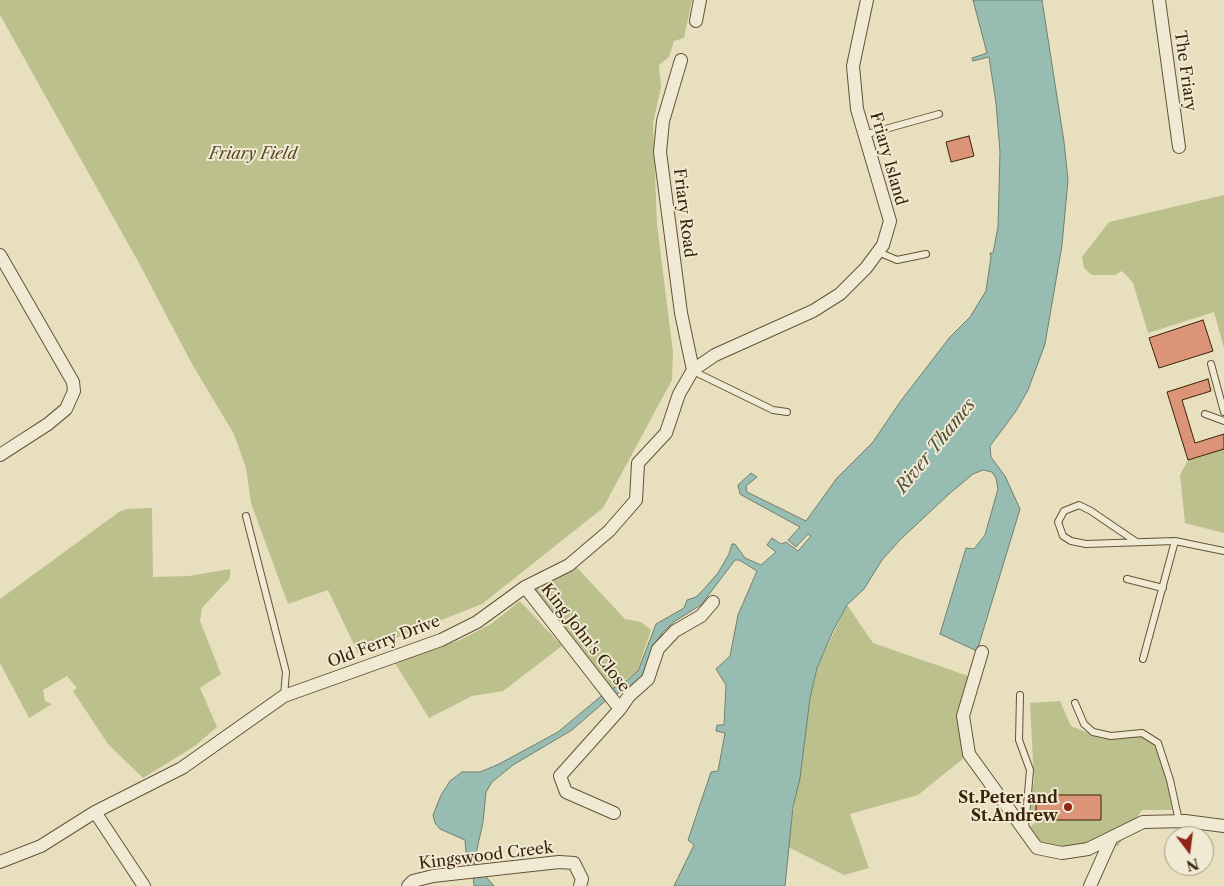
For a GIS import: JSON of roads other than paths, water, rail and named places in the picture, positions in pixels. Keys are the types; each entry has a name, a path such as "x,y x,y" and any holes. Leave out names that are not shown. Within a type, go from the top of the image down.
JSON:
{"street":[{"path":"696,21 700,0"},
{"name":"Friary Island","path":"693,370 714,355 814,311 840,294 866,268 883,245 890,221 857,109 853,66 867,0"},
{"name":"The Friary","path":"1159,0 1179,147"},
{"name":"Friary Road","path":"681,60 663,121 660,152 679,295 693,370"},
{"path":"0,255 4,270 74,382 74,391 66,409 48,424 0,455"},
{"name":"Old Ferry Drive","path":"0,862 41,846 95,812 182,768 284,696 441,640 477,622 525,587 569,565 609,531 636,500 638,463 666,433 679,394 693,370"},
{"name":"King John's Close","path":"525,587 620,710"},
{"name":"King John's Close","path":"614,813 566,792 560,776 620,710 630,696 648,680 658,649 675,631 701,616 713,602"},
{"path":"982,652 963,716 969,754 1037,848 1062,853 1088,849 1143,822 1180,821 1224,826"},
{"path":"95,812 144,886"},
{"path":"1090,886 1111,839"},
{"name":"Kingswood Creek","path":"408,886 413,881 433,876 559,862 574,863 582,880 580,886"}],"lane":[{"path":"864,135 939,114"},
{"path":"878,252 897,260 926,254"},
{"path":"1211,364 1224,412"},
{"path":"693,370 773,410 787,412"},
{"path":"1205,414 1224,421"},
{"path":"1135,541 1079,505 1064,511 1058,522 1063,536 1071,541 1106,544 1135,541 1175,541 1224,551"},
{"path":"246,516 286,672 284,696"},
{"path":"1143,659 1175,541"},
{"path":"1127,579 1163,588"},
{"path":"1020,694 1019,740 1030,770 1024,831"},
{"path":"1075,703 1084,724 1093,732 1111,736 1142,733 1158,744 1170,780 1180,821"}],"water":[{"name":"River Thames","path":"973,0 1042,0 1068,180 1062,245 1045,344 1028,390 1016,411 990,446 991,457 1005,476 1020,509 977,651 940,634 966,548 974,549 985,535 998,489 996,478 992,472 983,470 973,474 949,494 900,540 882,560 864,589 847,605 833,631 817,668 810,698 800,778 793,807 785,886 674,886 694,845 688,840 711,772 718,771 725,733 716,731 717,725 724,725 726,685 716,669 730,656 738,615 757,571 739,560 735,560 701,605 675,621 663,632 657,641 645,676 637,684 610,697 572,730 513,765 492,782 486,792 483,822 474,863 494,886 474,886 473,874 467,863 465,840 440,829 435,823 433,815 441,795 450,781 462,772 480,772 499,764 558,732 606,692 626,681 638,671 656,624 684,608 687,600 696,597 703,590 718,573 729,554 732,544 735,544 745,558 761,565 776,552 767,545 772,538 781,544 786,542 798,551 811,536 808,534 796,547 788,540 800,527 740,494 738,485 751,473 757,477 746,486 747,492 806,521 837,478 873,442 900,402 950,337 970,317 986,291 990,253 993,253 998,227 1000,152 996,103 989,57 973,61 972,58 987,53"}],"place":[{"name":"St.Peter and St.Andrew","path":"1068,807"}],"park label":[{"name":"Friary Field","path":"253,154"}]}
